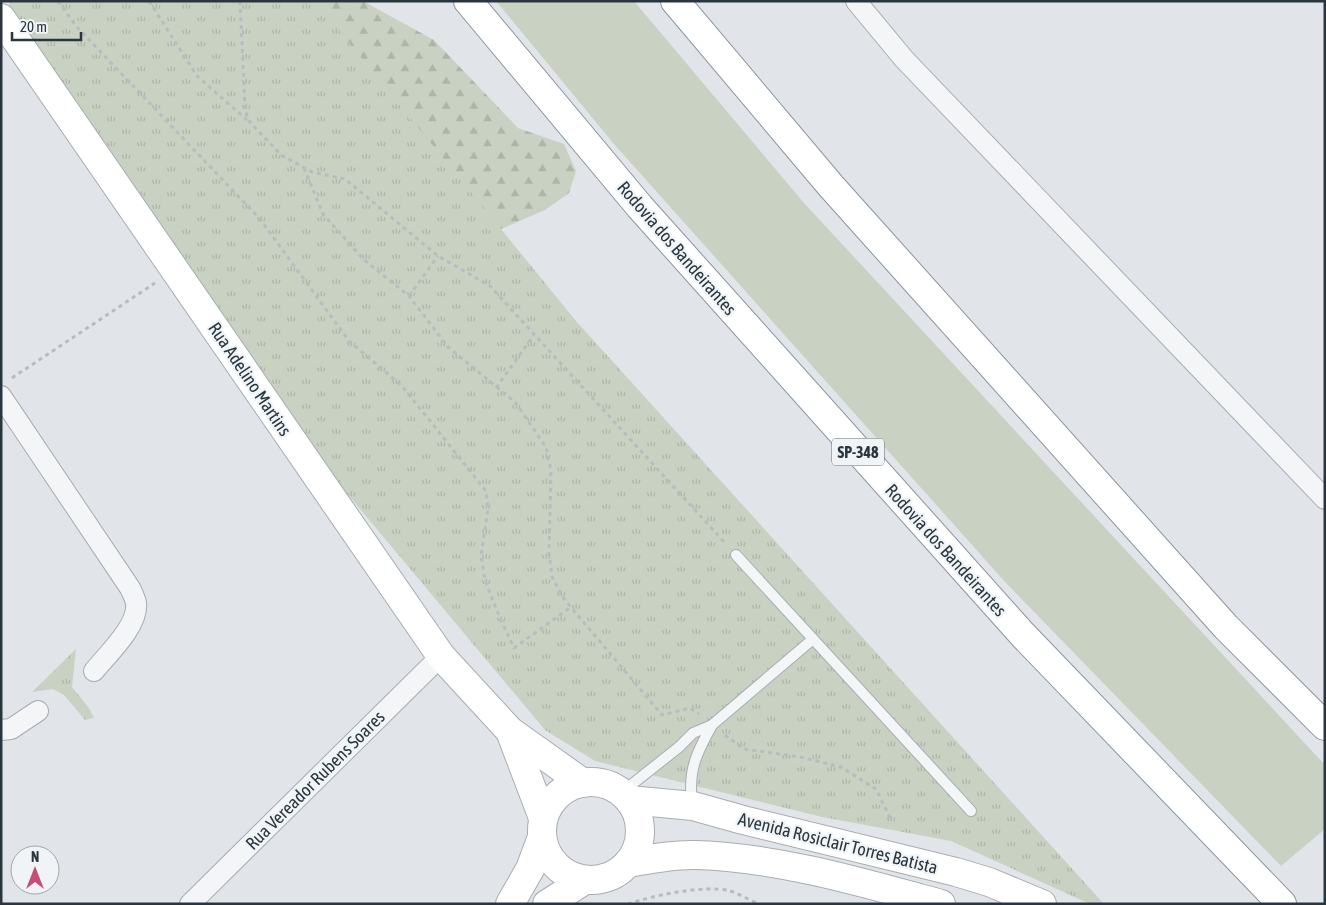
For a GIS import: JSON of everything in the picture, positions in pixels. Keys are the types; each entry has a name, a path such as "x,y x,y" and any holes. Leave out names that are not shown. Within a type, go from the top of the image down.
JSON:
{"main road":[{"name":"Rodovia dos Bandeirantes","path":"468,1 640,207 1023,635 1274,895"},
{"path":"675,1 831,186 1219,620 1325,726"},
{"name":"Rua Adelino Martins","path":"1,18 441,656 510,731 583,783"},
{"name":"Rua Adelino Martins","path":"510,731 543,828"},
{"path":"510,904 530,869 549,805 558,795 570,787 583,783 597,783 610,786 625,796 638,815 640,832 637,848 628,863 616,873 601,879 585,880 569,875 556,866 546,853 543,828"},
{"name":"Avenida Rosiclair Torres Batista","path":"625,796 693,806 956,872 989,882 1042,904"},
{"name":"Avenida Rosiclair Torres Batista","path":"628,863 695,854 736,858 787,866 941,904"},
{"path":"547,904 585,880"}],"street":[{"path":"856,1 904,59 1325,499"},
{"path":"5,388 130,588 136,603 135,615 131,626 94,671"},
{"name":"Rua Vereador Rubens Soares","path":"190,904 441,656"},
{"path":"1,730 11,729 38,711"}],"lane":[{"path":"736,555 971,811"},
{"path":"625,796 693,733 712,725 813,639"},
{"path":"693,806 690,786 692,771 696,756 712,725"}],"path":[{"path":"58,1 76,26 260,219 349,341 402,386 486,491 488,509 481,556 485,580 514,648 571,607"},
{"path":"149,1 198,76 248,120 281,155 312,172 345,179 438,256 490,286 736,555"},
{"path":"240,1 245,108 248,120"},
{"path":"304,168 323,214 363,260 408,296 448,347 515,402 546,447 551,471 549,553 552,577 564,599 662,715 690,708 744,749 800,756 841,767 876,789 891,820"},
{"path":"408,296 438,256"},
{"path":"5,388 175,270"},
{"path":"496,388 534,335"},
{"path":"628,904 652,896 710,889 730,891 759,904"}],"green space":[{"path":"8,1 315,1 576,321 1104,904 1090,904 951,841 822,817 595,761 545,730 319,460 21,29"},
{"path":"188,1 363,1 434,40 518,128 564,144 576,171 569,193 545,210 485,236"},
{"path":"496,1 634,1 804,203 1325,765 1325,829 1281,866 1006,583 614,144"},
{"path":"76,649 72,687 89,708 94,718 85,720 64,695 53,689 32,692"}]}
